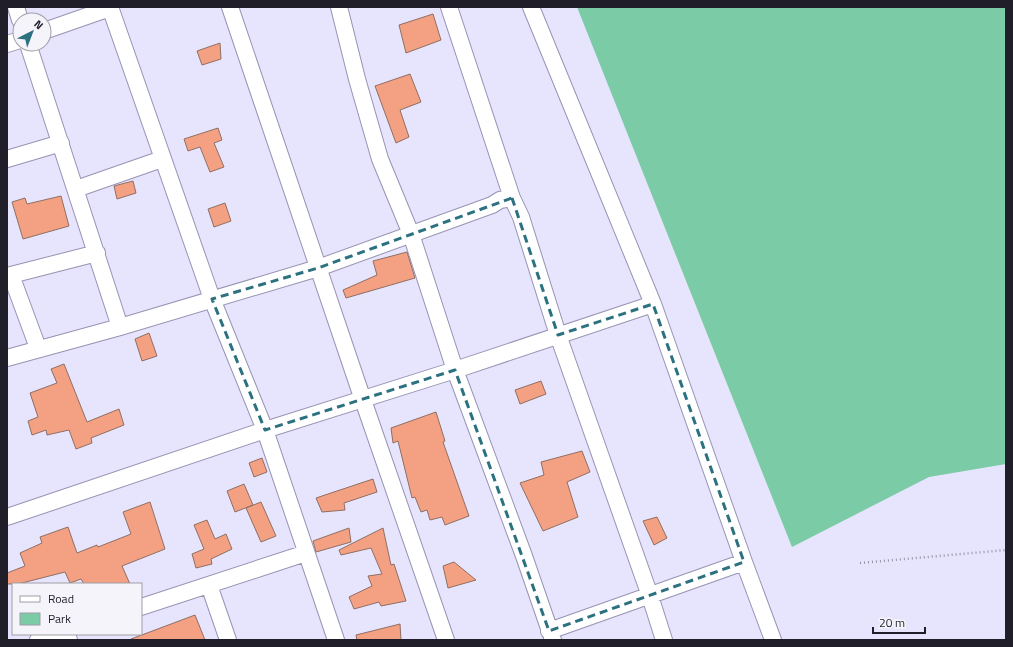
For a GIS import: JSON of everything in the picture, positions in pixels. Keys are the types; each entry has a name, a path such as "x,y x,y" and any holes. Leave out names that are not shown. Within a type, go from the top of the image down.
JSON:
{"street":[{"path":"230,7 446,640"},
{"path":"339,7 357,80 380,159 411,234 455,370 524,556 551,635 650,596 744,562"},
{"path":"448,7 512,198 521,217 558,335 650,596 664,640"},
{"path":"531,7 653,304 773,640"},
{"path":"52,28 110,8 212,299 265,430 336,640"},
{"path":"31,52 120,327"},
{"path":"7,159 61,143"},
{"path":"76,188 162,159"},
{"path":"7,358 38,348 120,327 318,268 492,205 500,200 512,198"},
{"path":"38,348 9,275 97,253"},
{"path":"7,517 265,430 363,400 653,304"},
{"path":"142,607 306,553"},
{"path":"209,584 228,640"},
{"path":"38,640 54,635"}],"path":[{"path":"860,564 1006,550"}],"highlighted area":[{"path":"512,198 558,335 653,304 744,562 549,631 455,370 265,430 212,299 318,268"}],"green space":[{"path":"577,7 1006,7 1006,464 929,477 792,547"}],"building":[{"path":"433,14 441,40 406,53 399,25"},
{"path":"220,43 221,59 202,65 197,51"},
{"path":"410,74 421,102 400,110 409,137 396,143 375,86"},
{"path":"218,128 222,140 214,143 224,167 210,172 200,147 188,151 184,139"},
{"path":"133,181 136,193 117,199 114,186"},
{"path":"61,196 69,226 23,239 12,202 25,198 27,204"},
{"path":"225,203 231,221 214,227 208,209"},
{"path":"407,252 415,278 346,298 343,290 377,275 373,261"},
{"path":"149,333 157,356 142,361 135,339"},
{"path":"64,364 87,422 119,409 124,425 91,438 92,443 76,449 69,430 47,435 46,430 32,435 28,421 38,417 30,393 57,383 51,369"},
{"path":"541,381 546,394 520,404 515,390"},
{"path":"436,412 445,441 443,442 469,516 445,525 442,517 430,520 427,510 421,512 415,497 412,498 398,441 393,443 391,428"},
{"path":"582,451 590,472 567,482 578,517 543,531 520,483 544,475 541,462"},
{"path":"262,458 267,472 254,477 249,463"},
{"path":"373,479 377,492 344,503 345,510 322,512 316,498"},
{"path":"244,484 253,505 235,512 227,491"},
{"path":"150,502 165,549 122,566 130,583 83,583 81,579 70,583 65,572 22,583 7,584 7,573 25,566 20,553 42,543 40,537 68,527 77,553 97,545 98,547 131,534 123,512"},
{"path":"261,502 276,536 261,542 246,508"},
{"path":"657,517 667,538 654,545 643,521"},
{"path":"207,520 215,539 226,534 232,549 211,559 212,564 196,568 192,554 204,549 194,525"},
{"path":"349,528 351,542 316,552 313,541"},
{"path":"383,528 391,565 394,564 406,601 381,606 379,602 354,609 349,597 372,586 368,576 382,574 371,548 341,555 339,550"},
{"path":"454,562 476,580 448,588 443,566"},
{"path":"195,615 205,640 131,640"},
{"path":"400,624 401,640 357,640 356,635"}]}
